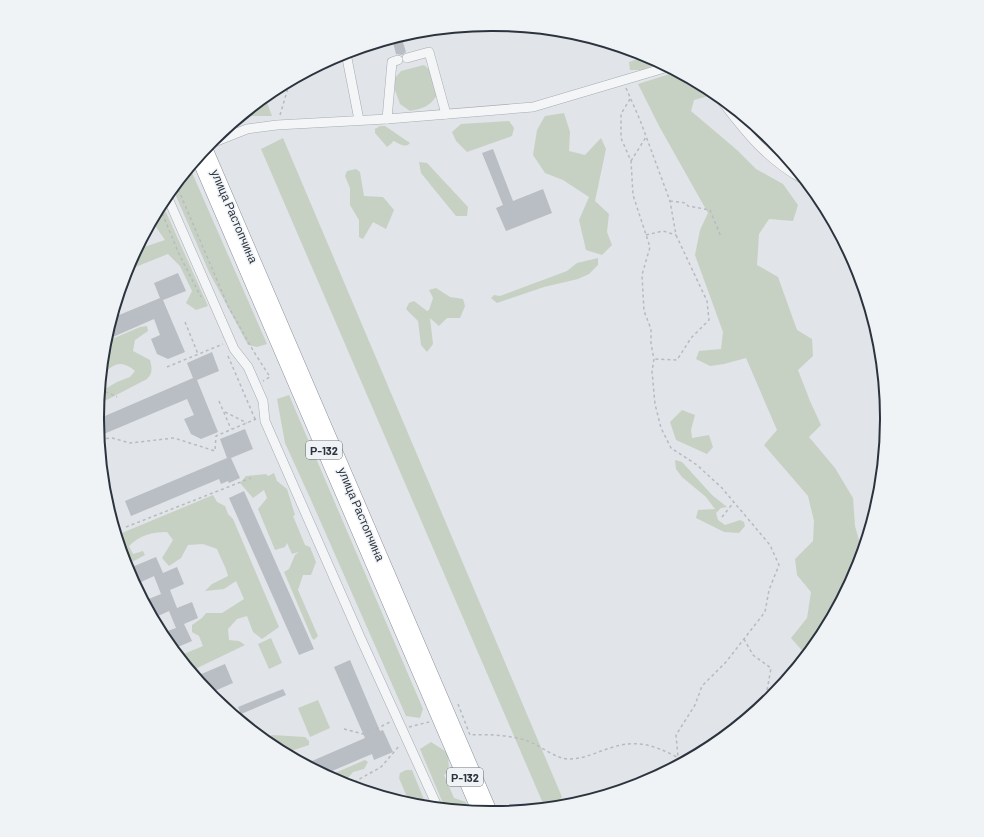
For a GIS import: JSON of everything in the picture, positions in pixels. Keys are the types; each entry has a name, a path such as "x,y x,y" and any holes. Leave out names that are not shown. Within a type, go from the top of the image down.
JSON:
{"highway":[{"name":"улица Растопчина","path":"208,155 488,806"},
{"name":"улица Растопчина","path":"200,164 476,805"}],"street":[{"path":"407,58 429,52 446,114"},
{"path":"347,59 359,120"},
{"path":"387,119 392,62 398,60"},
{"path":"225,138 247,129 277,125 387,119 533,107 660,70"},
{"path":"733,115 767,155 788,169"},
{"path":"170,203 230,341 234,349 248,367 263,401 265,421 268,428 435,802"}],"path":[{"path":"623,81 640,120 670,201 676,235 706,301 709,320 691,338 678,360 654,359"},
{"path":"277,125 287,90"},
{"path":"630,99 621,114 621,138 632,161 633,195 650,247 642,275 644,311 651,329 654,359 652,370 655,404 661,428 671,448 698,465 722,488 770,545 779,565 768,590 765,612 726,662 702,686 695,705 676,735 678,757"},
{"path":"632,161 646,137"},
{"path":"179,191 228,306 270,377"},
{"path":"670,201 686,203 688,206 710,210 721,237"},
{"path":"646,235 662,231 676,235"},
{"path":"185,322 199,354"},
{"path":"167,367 230,341"},
{"path":"105,392 118,397"},
{"path":"219,401 231,429"},
{"path":"224,411 247,423"},
{"path":"105,439 112,438 130,444 174,438 215,452 216,436 265,415"},
{"path":"126,527 252,478"},
{"path":"722,517 734,502"},
{"path":"744,639 753,655 771,668 768,691"},
{"path":"458,704 470,735 484,734 527,741 568,760 590,756 630,742 656,746 678,757"},
{"path":"376,729 400,723 410,727 431,721"},
{"path":"344,729 363,734 371,731"},
{"path":"356,781 382,767 394,754 406,737"}],"green space":[{"path":"637,59 652,66 642,70 630,70 629,62"},
{"path":"424,65 431,71 437,95 426,106 410,111 400,104 395,90 395,78 401,71"},
{"path":"669,74 707,96 694,100 691,111 737,150 756,169 783,184 798,205 793,221 769,219 759,234 757,265 778,277 797,330 812,339 813,356 798,370 821,425 809,437 835,468 853,498 855,526 859,542 840,590 828,612 802,650 791,638 807,618 811,592 797,575 795,559 813,541 814,521 808,496 764,445 777,430 746,358 710,366 696,359 699,351 721,349 723,332 695,255 700,230 708,213 659,126 638,84"},
{"path":"267,103 272,116 250,116"},
{"path":"564,113 570,132 569,151 585,155 601,138 606,149 595,201 609,214 607,232 612,245 602,255 586,250 579,220 589,197 563,180 545,173 533,155 537,130 545,116"},
{"path":"509,121 514,128 512,136 467,152 456,141 452,132 461,124"},
{"path":"380,126 385,126 410,143 404,146 393,141 387,147 375,133 375,129"},
{"path":"283,138 562,797 559,800 543,803 261,149"},
{"path":"419,162 427,163 468,207 467,216 456,216 421,173"},
{"path":"356,169 360,172 364,196 383,197 394,210 386,229 373,222 363,239 359,237 359,220 350,205 350,188 345,176 347,171"},
{"path":"192,174 267,344 257,347 248,345 209,272 176,195"},
{"path":"165,210 208,306 196,310 186,303 192,291 180,266 168,254 135,267 144,247 165,240 155,226"},
{"path":"598,258 598,265 589,274 578,279 544,287 497,303 491,298 494,295 500,296 567,271 577,263"},
{"path":"436,288 450,297 463,299 465,306 460,318 447,318 439,326 430,318 433,344 427,352 421,345 418,321 406,309 409,303 414,301 427,311 429,310 433,298 429,290"},
{"path":"147,326 148,331 135,340 133,351 150,360 152,368 150,375 147,379 105,401 106,389 130,377 135,371 123,364 113,366 108,370 113,339 140,327"},
{"path":"289,395 423,709 420,718 406,716 285,443 277,399"},
{"path":"682,410 695,415 691,430 692,438 709,435 713,447 707,454 676,440 670,422"},
{"path":"675,460 682,462 712,495 727,507 721,508 716,513 718,520 725,525 740,520 744,522 745,526 739,533 724,532 696,518 698,510 715,509 706,497 682,477 676,469"},
{"path":"274,473 277,481 287,489 295,515 293,516 305,545 310,547 316,562 311,575 303,575 298,590 318,636 314,640 284,572 289,569 295,555 299,552 292,554 287,543 285,547 275,550 258,509 267,498 264,490 253,498 240,483 246,476 266,474 268,476"},
{"path":"213,495 217,502 225,506 228,514 233,519 279,627 262,639 253,632 247,616 237,619 228,629 229,640 239,641 245,645 196,668 185,654 203,646 199,636 192,632 192,625 206,613 222,613 244,599 236,581 224,589 205,591 212,584 228,576 217,549 203,544 188,545 181,558 169,566 162,558 173,540 167,532 146,535 133,542 129,546 133,554 143,551 145,555 132,562 122,533"},
{"path":"271,638 282,663 269,669 258,644"},
{"path":"318,700 330,728 310,737 298,708"},
{"path":"270,736 305,737 309,741 309,745 292,751"},
{"path":"431,742 448,753 449,771 444,775 454,798 466,802 467,805 443,803 420,749"},
{"path":"365,760 368,762 364,769 353,772 347,778 335,773"},
{"path":"406,770 412,770 424,800 407,797 399,778 400,773"}],"building":[{"path":"403,41 406,52 402,55 396,54 393,44"},
{"path":"493,149 513,201 543,189 552,213 506,231 496,208 503,205 482,153"},
{"path":"178,273 186,291 163,300 185,352 168,359 157,354 151,339 160,335 154,319 114,337 119,315 160,298 154,283"},
{"path":"212,352 219,371 197,380 218,432 201,439 191,434 184,419 194,415 187,399 105,434 104,416 193,378 187,363"},
{"path":"245,429 253,449 231,458 240,478 229,483 228,481 221,484 219,479 131,516 125,501 227,458 220,439"},
{"path":"244,491 314,649 299,655 229,498"},
{"path":"156,557 163,573 177,567 184,584 170,590 177,608 192,602 198,618 184,624 192,641 179,646 168,631 176,628 169,611 158,616 149,599 161,594 154,576 141,582 134,566"},
{"path":"350,660 380,731 383,730 393,752 374,760 372,754 332,771 312,761 365,738 334,667"},
{"path":"225,664 233,683 216,690 201,674"},
{"path":"283,689 286,695 241,714 238,707"}]}
